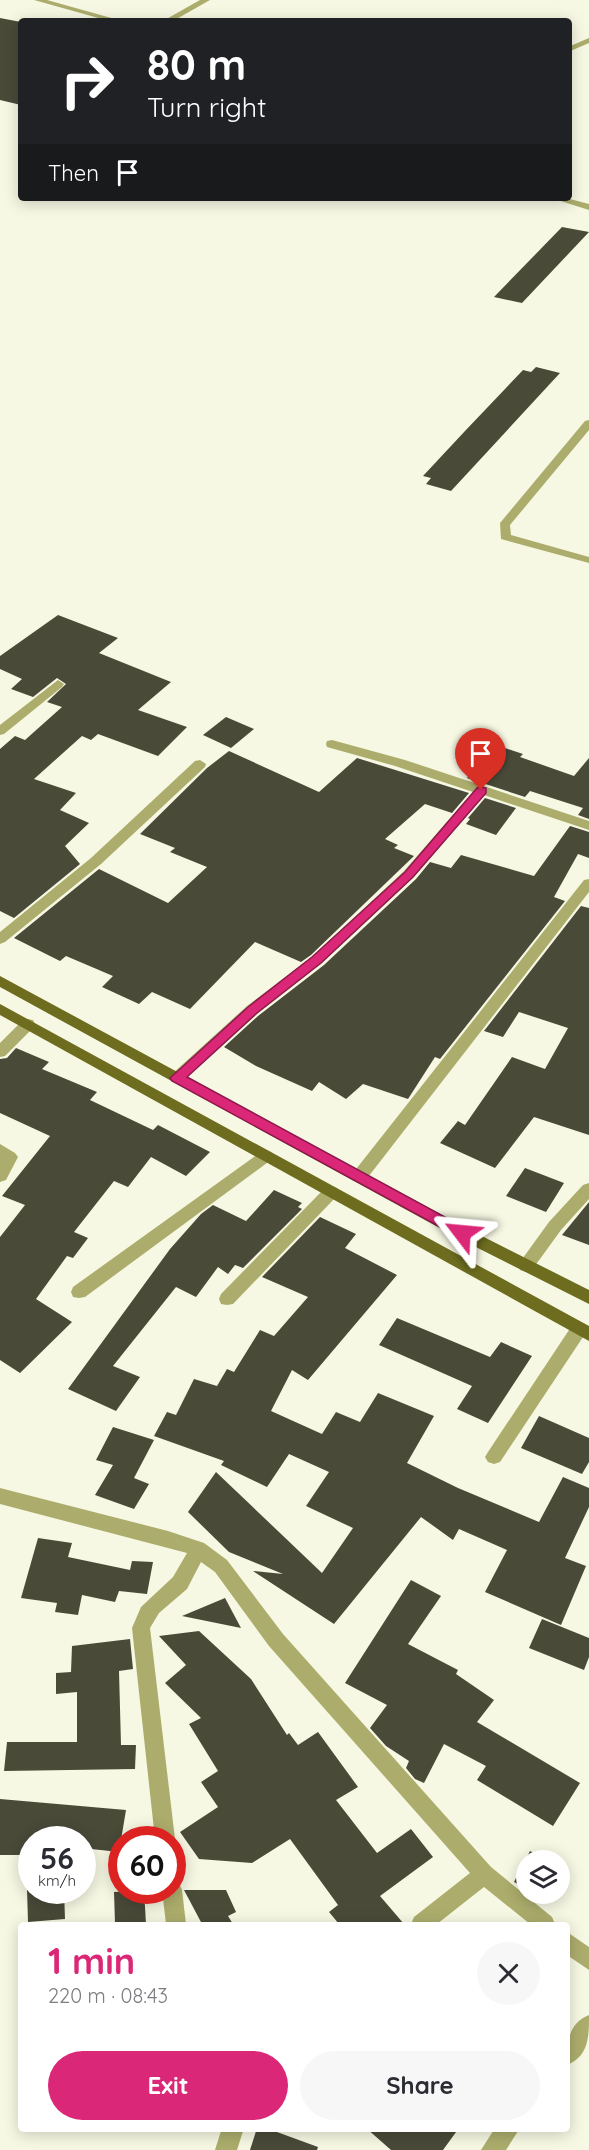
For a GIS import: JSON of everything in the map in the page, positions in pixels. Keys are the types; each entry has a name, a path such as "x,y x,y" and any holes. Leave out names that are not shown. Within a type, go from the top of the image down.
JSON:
{"main road":[{"path":"0,981 359,1177 589,1298"},
{"path":"0,1009 584,1331"}],"street":[{"path":"38,0 107,18"},
{"path":"173,18 206,0"},
{"path":"572,48 589,40"},
{"path":"567,201 589,207"},
{"path":"589,423 504,525 505,537 589,561"},
{"path":"0,731 58,684"},
{"path":"332,744 400,763 589,826"},
{"path":"0,939 96,861 200,764"},
{"path":"177,1078 252,1010 317,960 401,882 481,790"},
{"path":"359,1177 589,883"},
{"path":"0,1052 28,1024"},
{"path":"0,1150 10,1157 0,1176"},
{"path":"79,1292 266,1156"},
{"path":"526,1266 555,1226 589,1189"},
{"path":"227,1299 331,1192"},
{"path":"494,1456 584,1331"},
{"path":"0,1496 168,1539 198,1549 221,1566 276,1640 483,1874 543,1922"},
{"path":"164,1826 141,1628 144,1616 151,1608 180,1584 198,1549"},
{"path":"423,1922 483,1874"},
{"path":"174,1904 176,1922"},
{"path":"570,1944 589,1960"},
{"path":"570,2050 589,2026"},
{"path":"226,2150 232,2132"},
{"path":"492,2150 506,2132"}],"building":[{"path":"0,18 18,21 18,104 0,100"},
{"path":"562,227 589,232 522,303 494,297"},
{"path":"536,367 560,373 451,491 426,484 431,478 423,476 465,431 523,370 531,372"},
{"path":"58,615 118,638 99,653 171,682 138,710 187,727 158,756 98,734 91,740 82,736 34,779 76,793 60,810 89,823 65,846 80,864 14,918 0,911 0,749 15,736 25,740 62,707 47,702 66,684 57,678 33,697 11,689 22,679 0,669 0,656"},
{"path":"226,717 254,729 231,748 203,735"},
{"path":"496,745 523,754 520,757 574,776 589,758 589,819 578,815 583,808 530,791 525,797 467,778"},
{"path":"229,751 319,792 357,758 469,793 452,813 425,804 385,839 398,845 394,848 414,856 311,955 301,962 255,942 190,1009 152,992 139,1004 102,987 113,976 66,956 60,961 14,938 99,869 168,903 207,867 170,852 175,848 140,834 207,768"},
{"path":"485,798 516,808 496,835 466,824 470,819 468,818"},
{"path":"570,826 589,832 589,858 578,854 554,897 565,901 440,1059 435,1057 408,1099 363,1084 346,1099 319,1082 312,1091 256,1066 224,1047 258,1016 324,965 416,879 430,862 451,868 461,855 534,876"},
{"path":"581,906 589,908 589,1135 534,1117 495,1168 440,1143 458,1121 465,1125 512,1057 545,1069 568,1028 519,1012 503,1037 484,1031"},
{"path":"16,1048 49,1062 42,1069 97,1092 90,1100 153,1130 158,1125 210,1152 186,1176 151,1157 128,1187 114,1181 74,1232 88,1238 73,1258 67,1256 36,1299 72,1322 20,1373 0,1360 0,1237 25,1205 2,1196 50,1136 0,1113 0,1059 7,1058"},
{"path":"525,1168 564,1183 546,1212 506,1196"},
{"path":"274,1190 302,1203 298,1207 302,1209 243,1268 235,1265 228,1274 218,1267 196,1297 176,1287 113,1366 140,1377 116,1411 68,1389 170,1249 201,1214 213,1205 246,1221"},
{"path":"589,1202 589,1245 562,1235"},
{"path":"320,1217 356,1234 345,1248 397,1275 308,1380 292,1370 271,1411 322,1434 336,1412 360,1422 378,1393 434,1416 407,1463 458,1488 539,1522 563,1477 589,1488 589,1507 565,1558 586,1566 561,1625 485,1592 507,1550 459,1529 453,1540 421,1517 334,1624 253,1571 283,1574 229,1552 188,1512 216,1472 322,1573 353,1528 306,1506 329,1472 289,1454 267,1487 221,1465 224,1461 154,1436 167,1412 176,1415 194,1379 217,1386 227,1369 234,1372 260,1330 274,1336 308,1297 262,1277"},
{"path":"397,1318 490,1357 501,1342 532,1356 488,1423 457,1409 472,1386 379,1345"},
{"path":"539,1416 589,1438 589,1462 582,1474 521,1448"},
{"path":"113,1427 154,1440 134,1478 149,1484 134,1509 95,1495 113,1465 96,1460"},
{"path":"38,1538 72,1543 68,1557 130,1570 132,1561 153,1562 147,1594 119,1591 115,1602 82,1595 78,1615 55,1612 57,1603 21,1598"},
{"path":"411,1580 441,1596 408,1644 458,1670 456,1674 494,1700 477,1722 580,1783 553,1826 477,1780 486,1766 444,1744 424,1783 415,1779 406,1768 409,1761 386,1746 370,1728 387,1705 345,1683"},
{"path":"225,1598 241,1628 182,1616"},
{"path":"542,1619 589,1638 589,1657 584,1670 529,1648"},
{"path":"199,1631 251,1679 287,1735 289,1733 298,1745 318,1732 358,1787 336,1800 377,1853 411,1829 433,1857 380,1896 402,1922 337,1922 329,1912 338,1905 290,1839 252,1863 199,1859 186,1841 186,1828 218,1807 201,1782 218,1771 189,1724 201,1718 165,1683 186,1665 159,1636"},
{"path":"130,1639 133,1669 119,1671 121,1745 136,1745 135,1769 4,1771 7,1742 77,1742 77,1692 56,1694 56,1673 71,1672 72,1646"},
{"path":"0,1799 126,1810 123,1826 108,1826 108,1851 96,1850 96,1826 18,1826 18,1855 0,1855"},
{"path":"186,1890 226,1890 236,1912 228,1916 232,1922 201,1922"},
{"path":"27,1904 64,1904 65,1919 28,1922"},
{"path":"114,1904 145,1904 146,1922 115,1922"},
{"path":"256,2132 277,2132 318,2147 317,2150 250,2150"},
{"path":"371,2132 456,2132 443,2150 391,2150"}],"route":[{"path":"462,1233 177,1078 252,1010 317,960 409,874 481,790"}]}
